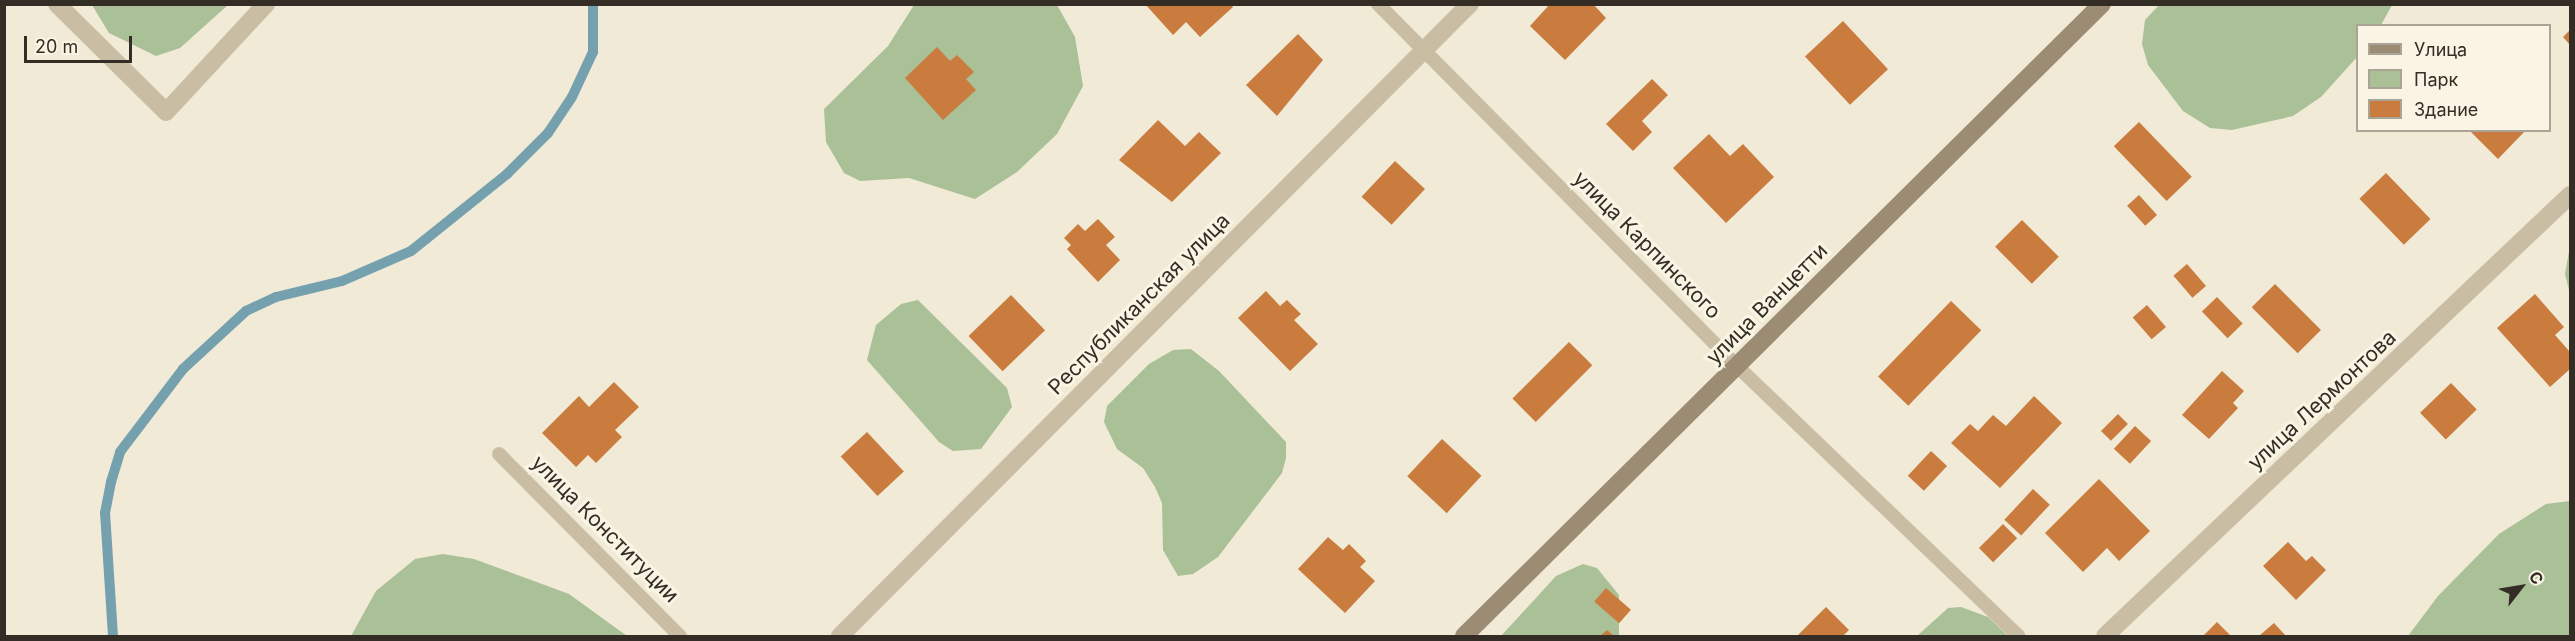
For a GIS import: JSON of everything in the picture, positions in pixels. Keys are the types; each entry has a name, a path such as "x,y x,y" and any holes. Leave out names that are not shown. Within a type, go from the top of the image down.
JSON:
{"street":[{"path":"57,4 166,112 266,4"},
{"name":"Республиканская улица","path":"840,636 1470,4"},
{"name":"улица Ванцетти","path":"1464,636 2102,4"},
{"name":"улица Лермонтова","path":"2105,636 2571,195"}],"lane":[{"name":"улица Карпинского","path":"1378,4 1737,366 2019,636"},
{"name":"улица Конституции","path":"499,454 680,636"}],"green space":[{"path":"2159,4 2392,5 2382,24 2356,24 2356,58 2321,97 2293,116 2232,130 2210,128 2183,111 2148,65 2142,44 2145,20"},
{"path":"92,5 228,5 180,48 156,56 109,33"},
{"path":"914,5 1057,5 1075,37 1083,86 1057,134 1017,172 975,199 909,178 860,181 844,173 826,142 824,109 888,46"},
{"path":"2570,246 2570,294 2565,274"},
{"path":"918,300 1007,388 1012,407 981,449 953,451 939,442 867,360 876,325 901,304"},
{"path":"1191,349 1219,371 1286,442 1286,458 1282,473 1218,557 1193,574 1178,576 1163,550 1162,503 1155,487 1143,468 1117,449 1104,422 1107,406 1149,364 1173,350"},
{"path":"2570,501 2570,636 2408,636 2438,596 2499,534 2546,504"},
{"path":"443,554 474,559 569,594 627,636 351,636 376,591 415,559"},
{"path":"1583,564 1597,568 1619,595 1619,636 1501,636 1556,576"},
{"path":"1961,607 1988,617 2008,636 1917,636 1948,608"}],"building":[{"path":"1145,4 1231,4 1233,7 1200,37 1186,22 1173,35"},
{"path":"1550,4 1593,4 1606,18 1565,60 1530,26"},
{"path":"1843,21 1888,69 1850,105 1805,56"},
{"path":"2570,30 2570,45 2563,37"},
{"path":"1298,34 1323,60 1277,116 1246,85"},
{"path":"937,47 950,61 957,55 974,72 966,79 976,90 943,120 905,78"},
{"path":"1652,79 1668,95 1642,121 1652,132 1633,151 1606,124"},
{"path":"1158,120 1185,146 1199,132 1221,153 1172,202 1119,160"},
{"path":"2139,122 2192,177 2167,201 2114,146"},
{"path":"2471,132 2524,132 2498,159"},
{"path":"1709,134 1730,156 1743,144 1774,177 1726,223 1673,168"},
{"path":"1395,161 1425,189 1392,225 1362,197"},
{"path":"2386,173 2430,219 2404,245 2359,199"},
{"path":"2139,195 2157,215 2145,226 2127,206"},
{"path":"1098,219 1115,237 1106,245 1120,260 1098,282 1067,249 1071,245 1064,238 1078,224 1085,231"},
{"path":"2022,220 2059,257 2032,284 1995,247"},
{"path":"2187,264 2206,286 2192,298 2173,276"},
{"path":"2275,284 2321,330 2298,353 2252,307"},
{"path":"1266,291 1280,306 1287,300 1301,314 1294,320 1318,344 1290,371 1238,318"},
{"path":"2535,294 2564,327 2555,335 2570,352 2570,369 2550,387 2497,328"},
{"path":"1011,295 1045,330 1003,371 969,336"},
{"path":"2217,297 2243,324 2228,338 2202,312"},
{"path":"1951,301 1981,330 1908,406 1878,377"},
{"path":"2147,305 2166,327 2152,339 2133,317"},
{"path":"1569,342 1592,365 1536,422 1512,399"},
{"path":"2222,371 2244,391 2233,403 2238,408 2209,439 2182,415"},
{"path":"614,382 639,407 615,430 622,437 596,463 588,455 576,467 542,433 579,396 589,407"},
{"path":"2451,383 2477,410 2446,439 2420,413"},
{"path":"2034,396 2062,423 2000,488 1951,443 1970,424 1978,431 1993,415 2006,426"},
{"path":"2118,414 2128,424 2111,441 2101,431"},
{"path":"2135,426 2151,441 2130,464 2114,449"},
{"path":"867,432 904,471 877,496 841,457"},
{"path":"1442,439 1481,476 1447,513 1407,476"},
{"path":"1931,451 1947,466 1924,491 1908,476"},
{"path":"2099,479 2150,531 2119,561 2107,548 2083,572 2045,533"},
{"path":"2033,489 2050,505 2021,535 2004,520"},
{"path":"2003,524 2017,538 1993,562 1979,548"},
{"path":"1328,537 1343,550 1349,544 1366,561 1360,567 1375,581 1345,613 1298,569"},
{"path":"2288,542 2306,561 2312,556 2326,570 2296,600 2263,566"},
{"path":"1606,588 1631,610 1619,623 1594,602"},
{"path":"1826,607 1849,630 1843,636 1797,636"},
{"path":"2217,622 2231,636 2203,636"},
{"path":"2274,623 2286,636 2259,636"},
{"path":"1607,630 1614,636 1600,636"}],"waterway":[{"path":"113,636 105,513 111,482 120,452 183,369 246,311 276,297 342,281 411,251 507,174 548,133 572,97 593,52 593,4"}]}
